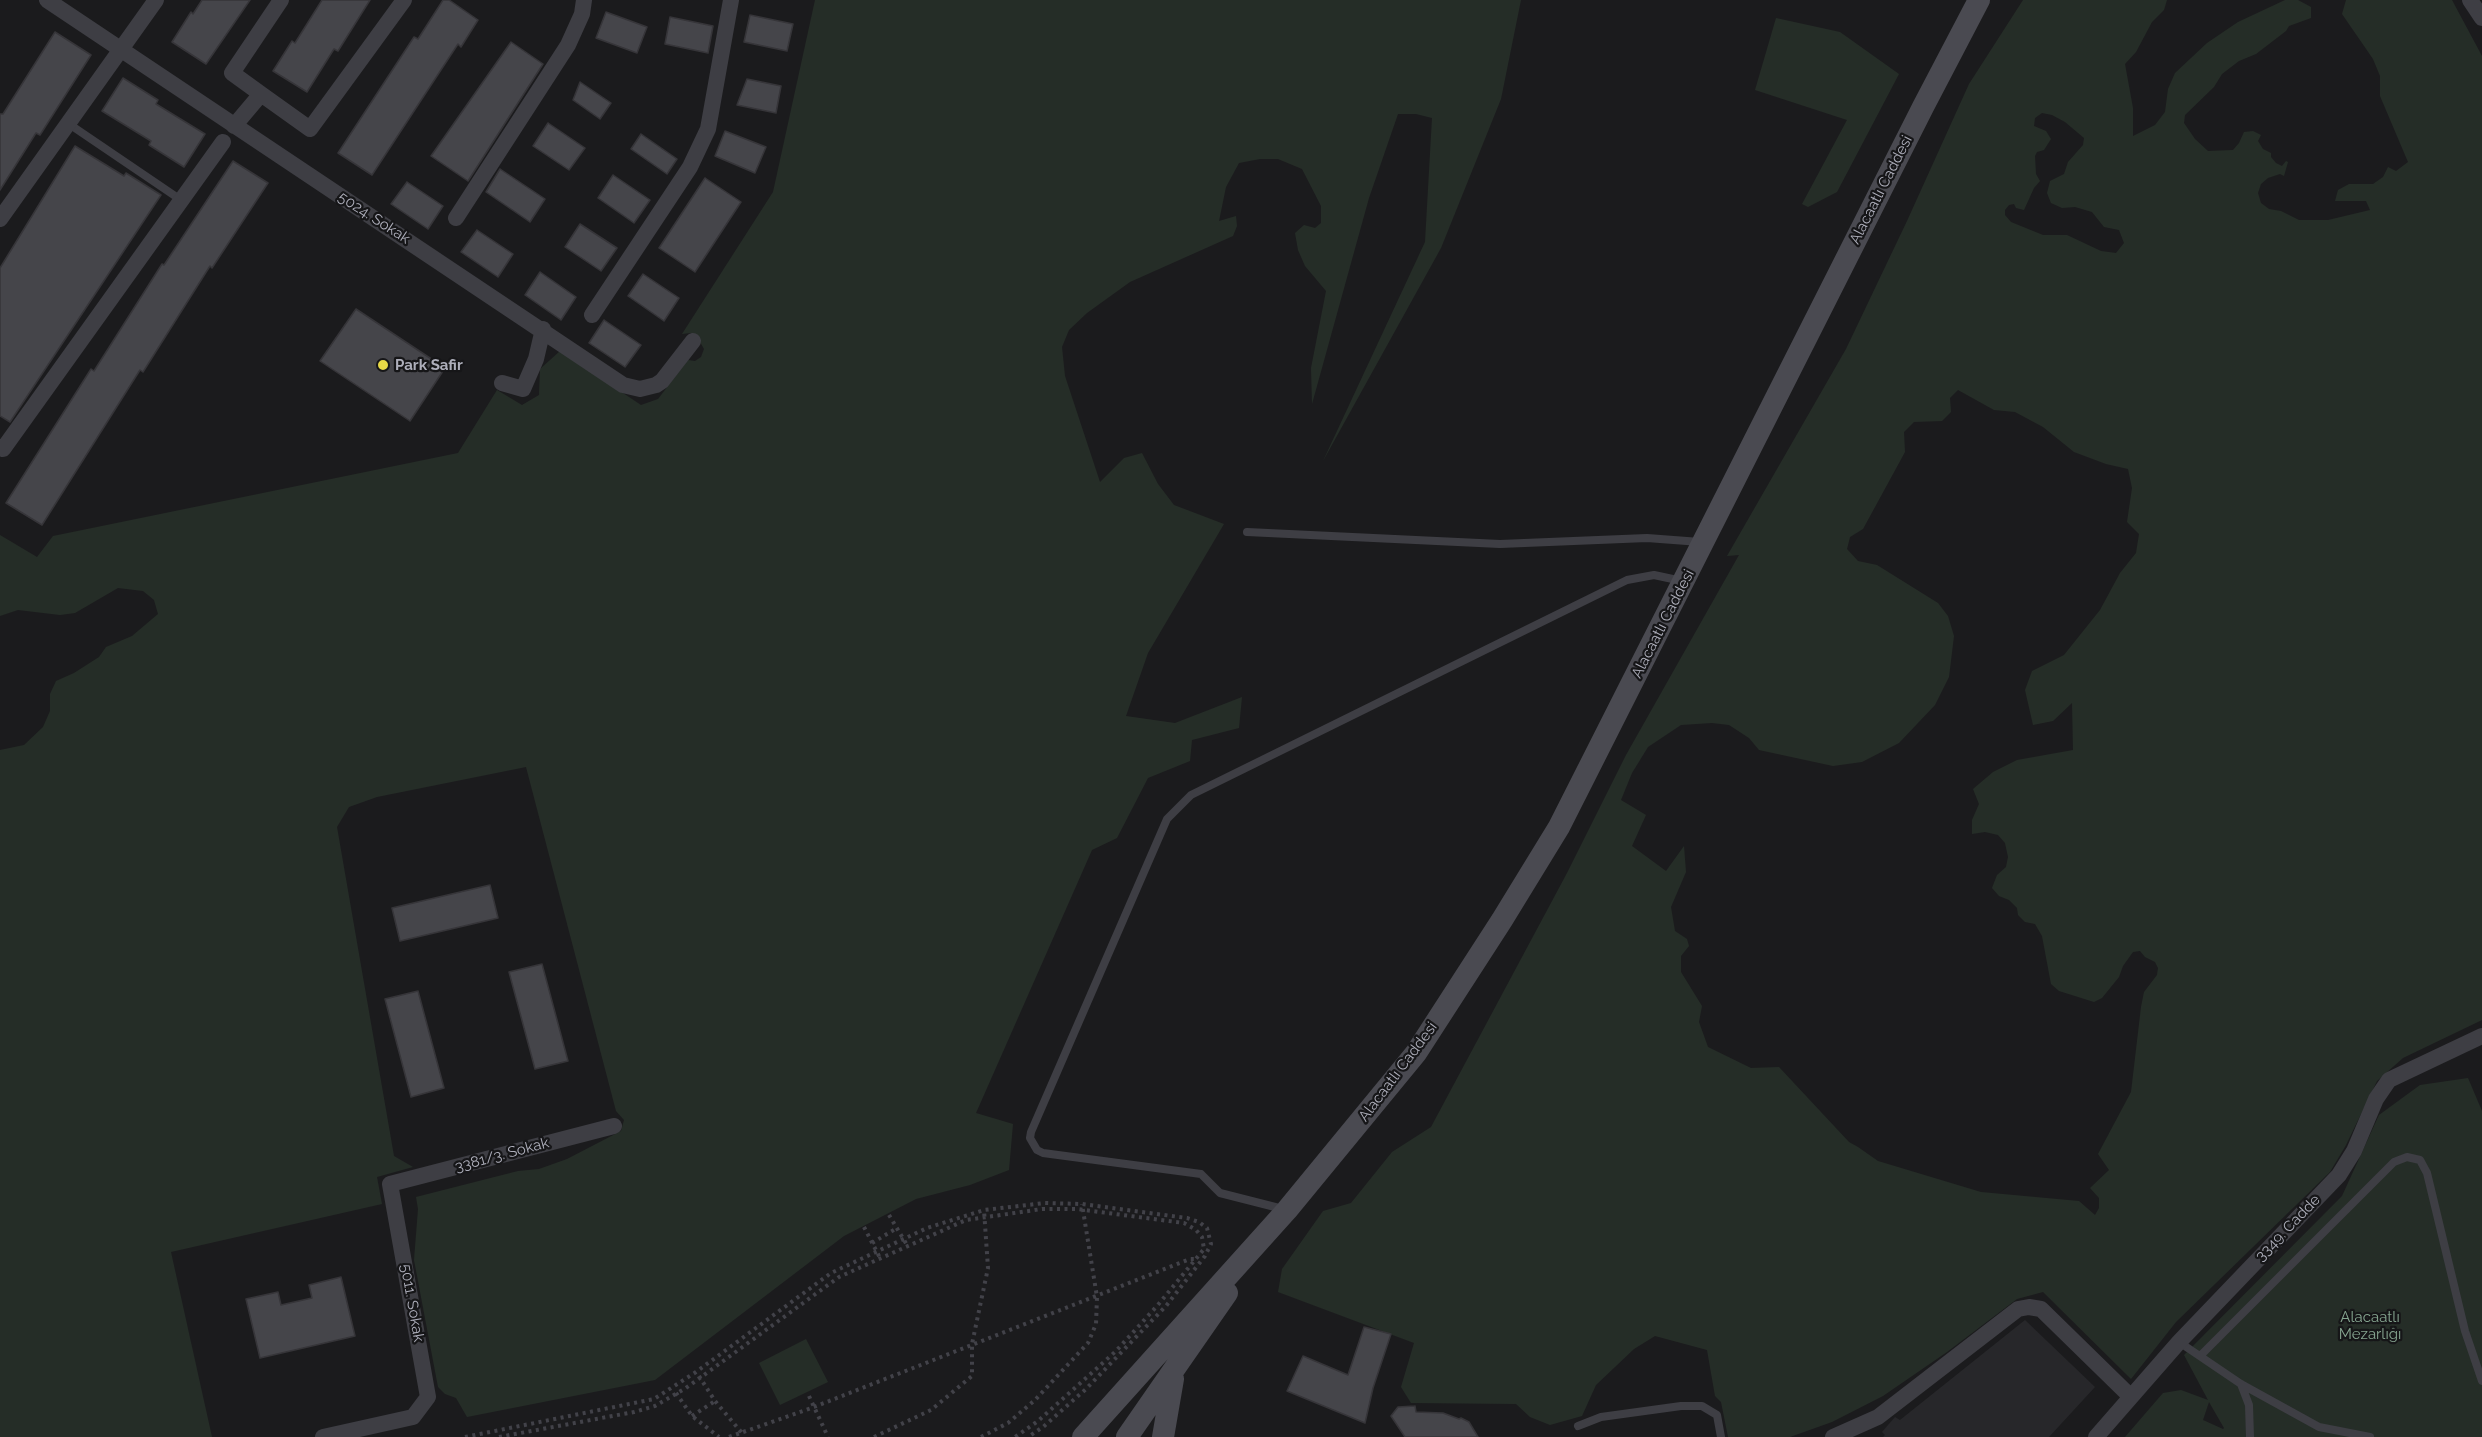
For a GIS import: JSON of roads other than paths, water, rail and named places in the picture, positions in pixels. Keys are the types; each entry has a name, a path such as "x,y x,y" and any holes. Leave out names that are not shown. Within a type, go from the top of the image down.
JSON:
{"main road":[{"name":"Alacaatlı Caddesi","path":"1083,1437 1287,1210 1416,1053 1502,920 1559,826 1979,0"},
{"name":"Alacaatlı Caddesi","path":"1127,1437 1287,1210"},
{"path":"1163,1437 1174,1371"}],"street":[{"name":"5024. Sokak","path":"47,0 543,329 616,381 630,388 649,388 662,381 693,341"},
{"path":"0,219 156,0"},
{"path":"281,0 232,73 310,129 404,0"},
{"path":"456,218 568,45 582,14 584,0"},
{"path":"592,315 690,167 708,129 731,0"},
{"path":"2470,0 2482,18"},
{"path":"234,126 261,94"},
{"path":"1,450 223,142"},
{"path":"502,383 523,389 536,359 543,329"},
{"name":"3349. Cadde","path":"2097,1437 2179,1341 2339,1175 2354,1151 2376,1099 2389,1080 2482,1036"},
{"name":"3381/3. Sokak","path":"390,1184 614,1126"},
{"name":"5011. Sokak","path":"323,1437 413,1417 428,1397 390,1184"},
{"path":"1833,1437 1878,1417 2018,1309 2029,1307 2041,1309 2131,1397"}],"lane":[{"path":"69,124 181,200"},
{"path":"1247,532 1500,544 1647,538 1703,543"},
{"path":"1287,1210 1220,1193 1201,1174 1044,1153 1037,1150 1030,1138 1167,819 1191,795 1627,580 1654,575 1685,582"},
{"path":"2200,1356 2394,1162 2407,1157 2420,1161 2427,1173 2465,1331 2482,1381"},
{"path":"2179,1341 2241,1384 2319,1427 2370,1437"},
{"path":"2241,1384 2248,1405 2250,1437"},
{"path":"1578,1426 1601,1417 1681,1406 1702,1406 1717,1415 1721,1437"}],"place":[{"name":"Park Safir","path":"383,365"}],"park label":[{"name":"Alacaatlı Mezarlığı","path":"2370,1326"}]}
